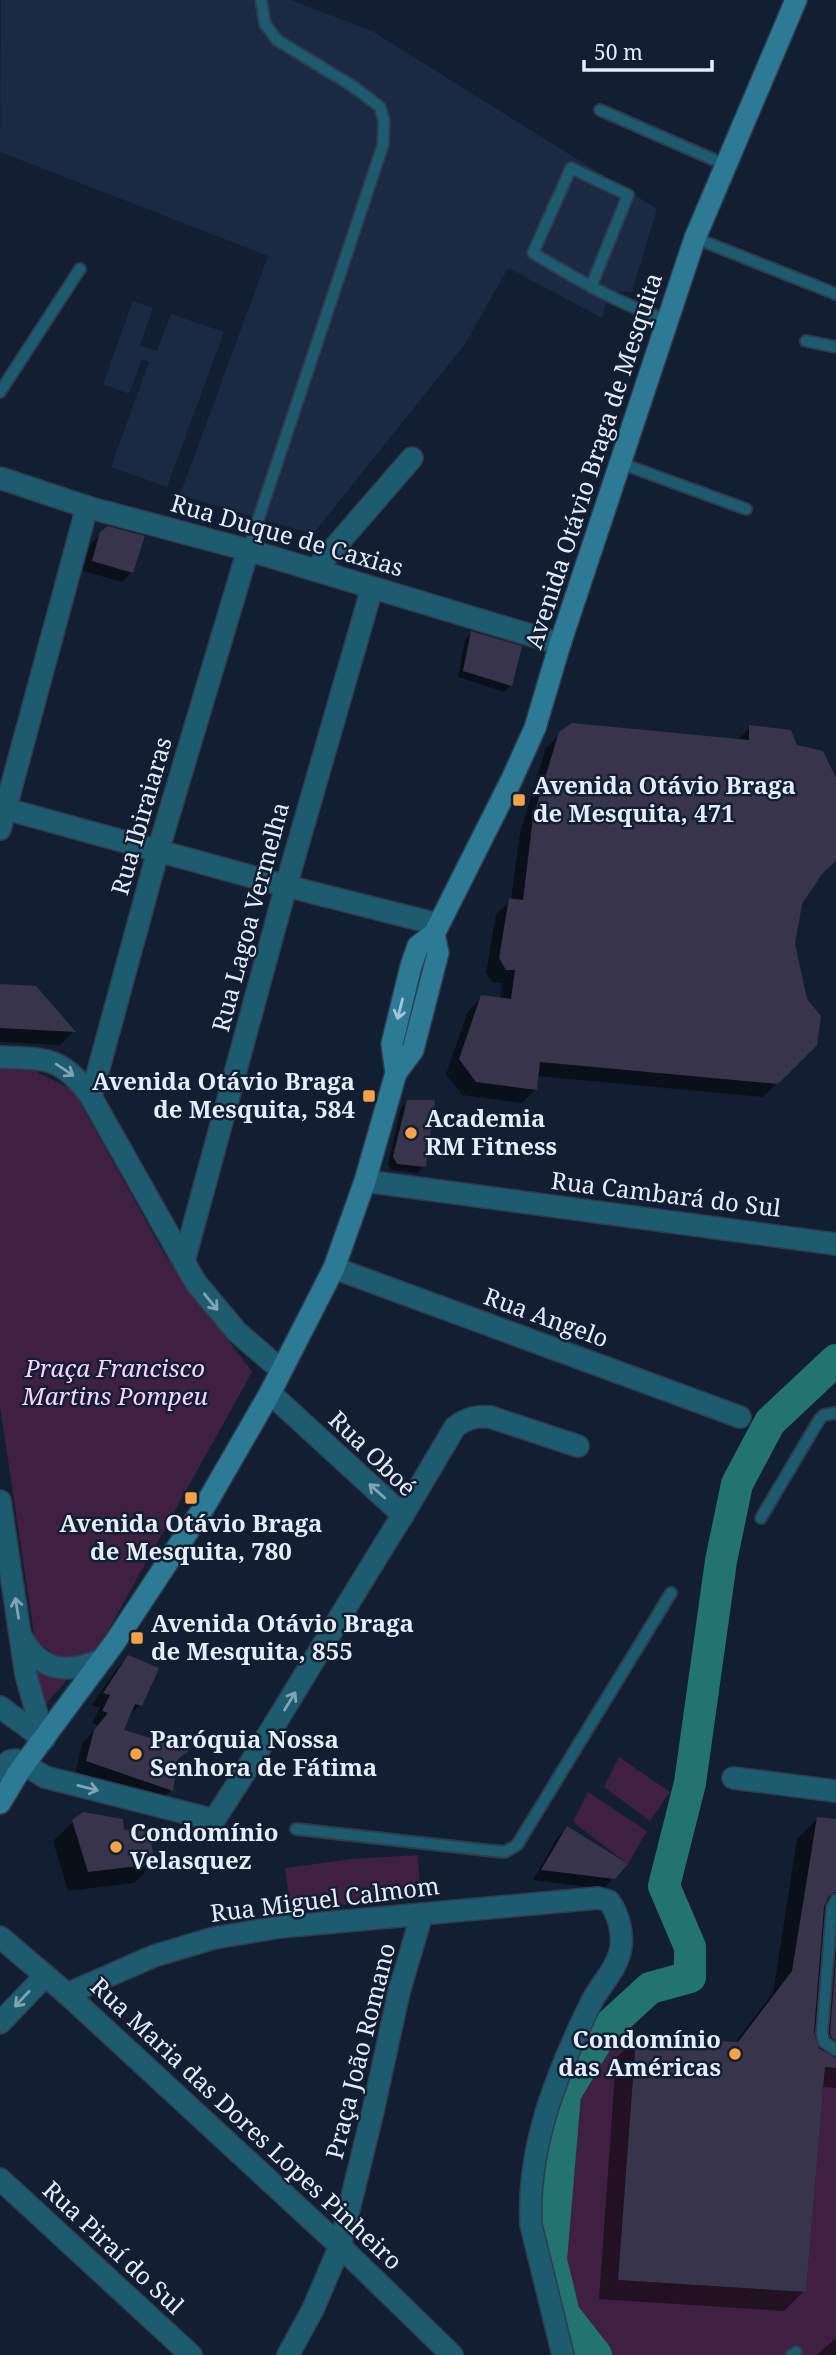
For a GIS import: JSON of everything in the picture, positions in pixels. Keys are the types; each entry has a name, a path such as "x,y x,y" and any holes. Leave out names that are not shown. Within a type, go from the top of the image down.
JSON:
{"main road":[{"name":"Avenida Otávio Braga de Mesquita","path":"0,1803 25,1763 103,1659 206,1504 270,1393 334,1268 365,1181 396,1073 392,1044 411,965 418,946 436,929 535,728 560,644 695,238 796,0"}],"street":[{"path":"315,570 412,458"},
{"name":"Rua Duque de Caxias","path":"0,478 87,507 248,550 560,644"},
{"path":"87,507 3,819 158,851 436,929"},
{"name":"Rua Ibiraiaras","path":"91,1097 158,851 248,550"},
{"name":"Rua Lagoa Vermelha","path":"184,1261 286,886 372,588"},
{"path":"0,1057 41,1059 61,1065 78,1078 196,1283 237,1332 281,1370"},
{"name":"Rua Cambará do Sul","path":"365,1181 836,1244"},
{"name":"Rua Angelo","path":"334,1268 740,1418"},
{"name":"Rua Oboé","path":"25,1763 45,1777 214,1820 293,1698 341,1612 403,1515 270,1393"},
{"path":"403,1515 455,1427 464,1420 477,1416 490,1418 578,1446"},
{"path":"0,1501 26,1675 44,1739"},
{"path":"21,1636 32,1655 53,1667 70,1669 103,1659"},
{"path":"0,1701 18,1695 26,1675"},
{"path":"0,1707 44,1739"},
{"path":"0,1770 13,1760 25,1763"},
{"path":"733,1777 836,1791"},
{"name":"Rua Miguel Calmom","path":"68,1994 154,1956 214,1938 280,1927 422,1913 598,1898 609,1901 618,1917 620,1951 614,1966 593,1999 569,2051 541,2129 533,2162 531,2225 563,2355"},
{"name":"Praça João Romano","path":"288,2355 313,2309 340,2246 399,1992 422,1913"},
{"name":"Rua Maria das Dores Lopes Pinheiro","path":"0,1937 68,1994 340,2246 452,2355"},
{"path":"0,2023 45,1976"},
{"name":"Rua Piraí do Sul","path":"0,2179 191,2355"}],"lane":[{"path":"248,550 383,145 384,121 380,107 355,87 277,40 265,24 261,0"},
{"path":"600,110 726,165"},
{"path":"591,287 628,195 571,168 533,253 591,287 629,307 667,320"},
{"path":"695,238 836,293"},
{"path":"0,392 80,269"},
{"path":"806,341 836,347"},
{"path":"620,463 746,509"},
{"path":"761,1518 818,1420 824,1415 836,1413"},
{"path":"296,1829 505,1852 517,1845 671,1593"},
{"path":"836,1900 832,1908 822,2034 824,2042 836,2050"}],"shaded area":[{"path":"1,0 291,0 372,31 657,209 632,292 609,291 602,318 508,268 465,344 313,534 180,495 268,256 0,152"},
{"path":"133,301 153,308 140,345 157,351 171,314 224,332 167,487 111,467 149,362 142,359 129,394 103,384"}],"green space":[{"name":"Praça Francisco Martins Pompeu","path":"0,1067 31,1069 73,1090 165,1255 252,1372 94,1656 56,1656 35,1640 0,1406"},
{"path":"29,1660 62,1675 66,1681 43,1707"},
{"path":"619,1757 670,1792 650,1821 604,1787"},
{"path":"588,1792 647,1831 628,1864 573,1822"},
{"path":"418,1855 420,1899 291,1911 285,1868 352,1859"},
{"path":"636,2037 618,2280 806,2292 825,2067 836,2068 836,2355 575,2355 533,2224 570,2051"}],"building":[{"path":"108,526 145,536 133,573 92,561 100,532"},
{"path":"471,631 522,646 512,686 463,671"},
{"path":"572,723 749,740 749,725 791,730 797,745 823,751 836,778 836,861 822,874 802,904 795,944 807,999 821,1016 817,1045 778,1084 540,1062 537,1090 476,1082 459,1059 481,995 511,999 515,970 506,970 499,958 509,898 523,900 533,817 559,732"},
{"path":"0,984 36,986 76,1032 0,1028"},
{"path":"407,1100 435,1100 426,1167 397,1164 393,1156"},
{"name":"Paróquia Nossa Senhora de Fátima","path":"128,1655 159,1668 142,1706 135,1704 124,1730 190,1750 178,1759 173,1791 86,1761 94,1730 108,1713 102,1711 110,1695 103,1693"},
{"name":"Condomínio Velasquez","path":"83,1812 123,1819 124,1830 149,1831 155,1864 88,1872 72,1820"},
{"name":"Condomínio das Américas","path":"817,1817 836,1819 836,1892 829,1896 824,1907 814,2032 819,2048 836,2058 836,2068 825,2067 806,2292 618,2280 636,2037 738,2042 792,1971"},
{"path":"567,1826 628,1864 615,1879 541,1870"},
{"path":"836,1957 836,2041 830,2032"}],"waterway":[{"path":"596,2355 564,2314 551,2260 565,2094 602,2032 650,1988 690,1977 690,1947 664,1886 690,1783 721,1561 737,1484 770,1422 836,1360"}],"place":[{"name":"Avenida Otávio Braga de Mesquita, 471","path":"519,800"},
{"name":"Avenida Otávio Braga de Mesquita, 584","path":"369,1096"},
{"name":"Academia RM Fitness","path":"411,1133"},
{"name":"Avenida Otávio Braga de Mesquita, 780","path":"191,1498"},
{"name":"Avenida Otávio Braga de Mesquita, 855","path":"137,1638"},
{"name":"Paróquia Nossa Senhora de Fátima","path":"136,1754"},
{"name":"Condomínio Velasquez","path":"116,1847"},
{"name":"Condomínio das Américas","path":"735,2054"}]}
